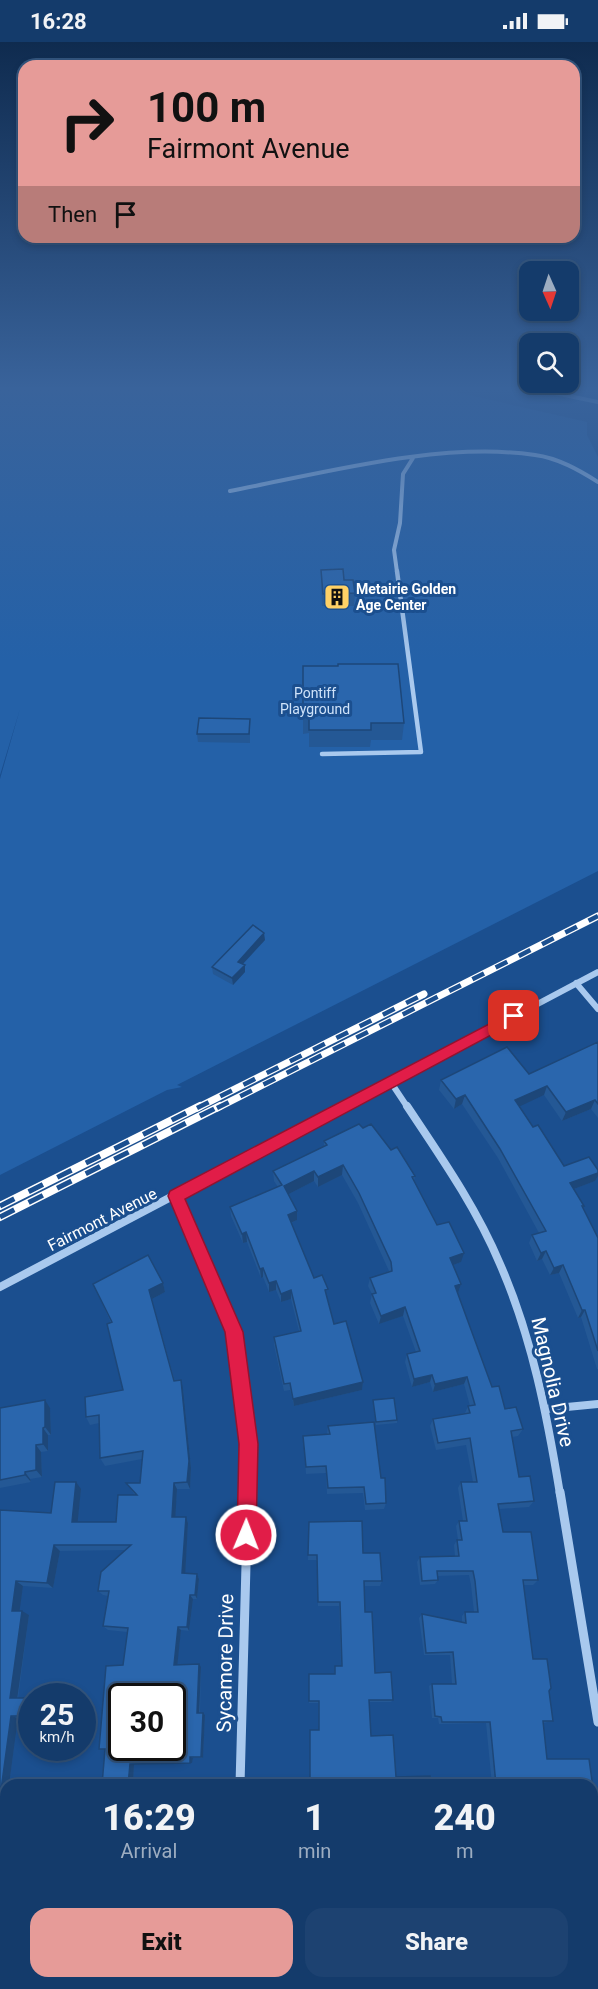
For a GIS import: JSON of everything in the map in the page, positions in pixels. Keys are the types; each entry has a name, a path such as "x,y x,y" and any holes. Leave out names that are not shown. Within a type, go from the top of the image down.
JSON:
{"street":[{"path":"230,491 288,480"},
{"path":"322,754 421,752 394,550 400,523 404,480"},
{"name":"Fairmont Avenue","path":"0,1287 598,972"},
{"path":"576,983 598,1009"},
{"name":"Magnolia Drive","path":"390,1081 464,1192 496,1254 523,1323 546,1409 598,1722"},
{"name":"Sycamore Drive","path":"176,1196 234,1332 249,1444 240,1779"},
{"path":"546,1409 598,1404"}],"green space":[{"name":"Pontiff Playground","path":"0,480 598,480 598,871 177,1085 182,1087 167,1090 0,1175 0,779 20,709 0,775"}],"building":[{"path":"343,569 344,580 353,580 355,593 323,594 321,570"},
{"path":"338,664 398,664 404,723 371,723 371,730 309,730 309,717 303,717 303,666 338,666"},
{"path":"199,718 250,719 249,734 197,734"},
{"path":"253,925 264,933 238,962 245,965 232,978 212,967"},
{"path":"598,1042 598,1104 595,1100 566,1112 547,1086 515,1100 533,1127 538,1125 564,1166 589,1157 598,1170 598,1173 570,1183 584,1206 582,1206 598,1238 598,1351 585,1310 582,1310 563,1265 554,1268 546,1251 541,1253 532,1235 546,1231 500,1149 465,1095 456,1099 441,1080 507,1047 529,1074"},
{"path":"359,1124 363,1128 371,1124 391,1150 397,1147 415,1176 412,1177 437,1225 449,1222 464,1253 450,1258 461,1284 455,1286 492,1387 499,1386 505,1409 516,1407 523,1429 511,1431 519,1477 530,1476 534,1501 498,1504 503,1532 531,1532 538,1580 523,1580 533,1659 547,1659 551,1688 549,1691 553,1721 543,1721 547,1759 589,1759 592,1779 495,1779 490,1722 442,1722 441,1717 435,1716 432,1684 456,1684 453,1652 426,1653 422,1614 466,1623 465,1612 478,1612 473,1571 437,1571 438,1580 422,1581 420,1557 459,1556 457,1540 462,1540 459,1521 467,1521 461,1482 477,1482 470,1438 438,1443 433,1419 470,1413 468,1406 475,1405 467,1377 435,1384 432,1375 414,1379 407,1354 420,1351 405,1307 381,1316 372,1294 376,1293 370,1278 392,1271 391,1262 359,1193 343,1165 318,1177 314,1171 284,1186 297,1211 288,1215 314,1278 322,1275 328,1289 325,1290 334,1324 346,1321 363,1382 293,1399 290,1383 284,1384 274,1337 301,1331 291,1290 281,1294 276,1281 269,1283 263,1268 260,1269 246,1232 242,1234 230,1207 282,1185 273,1171 327,1145 324,1141"},
{"path":"148,1255 163,1283 149,1290 174,1381 181,1380 189,1461 187,1482 174,1483 172,1517 186,1517 182,1573 197,1574 195,1595 190,1595 187,1627 178,1627 174,1665 199,1664 197,1713 203,1713 201,1757 190,1757 190,1763 130,1764 129,1779 102,1779 105,1749 99,1749 106,1666 123,1665 128,1628 103,1626 109,1591 98,1591 101,1572 131,1545 54,1545 47,1583 16,1581 12,1611 22,1611 10,1698 18,1698 18,1716 11,1716 2,1779 0,1779 0,1510 51,1513 55,1482 76,1482 72,1522 116,1522 118,1495 137,1495 126,1483 140,1483 143,1451 100,1458 99,1415 86,1417 85,1397 123,1390 107,1324 112,1322 93,1284"},
{"path":"394,1398 397,1420 376,1422 373,1400"},
{"path":"45,1400 43,1444 36,1445 36,1470 25,1472 25,1475 0,1480 0,1408"},
{"path":"374,1422 381,1478 385,1478 386,1503 366,1504 364,1487 328,1488 326,1466 306,1467 303,1436 330,1434 328,1426"},
{"path":"362,1521 363,1553 380,1553 382,1581 364,1581 365,1612 372,1612 375,1673 391,1672 393,1700 369,1700 371,1736 393,1735 396,1777 430,1776 430,1779 310,1779 310,1730 319,1730 319,1701 309,1701 309,1674 335,1674 335,1666 342,1666 340,1602 318,1602 317,1555 308,1555 309,1522"}],"railway":[{"path":"217,1108 598,916"},
{"path":"197,1108 424,994"},
{"path":"0,1206 200,1106"},
{"path":"0,1217 220,1106"}],"place":[{"name":"Metairie Golden Age Center","path":"337,597"}],"route":[{"path":"246,1535 249,1444 234,1332 176,1196 514,1016"}]}
